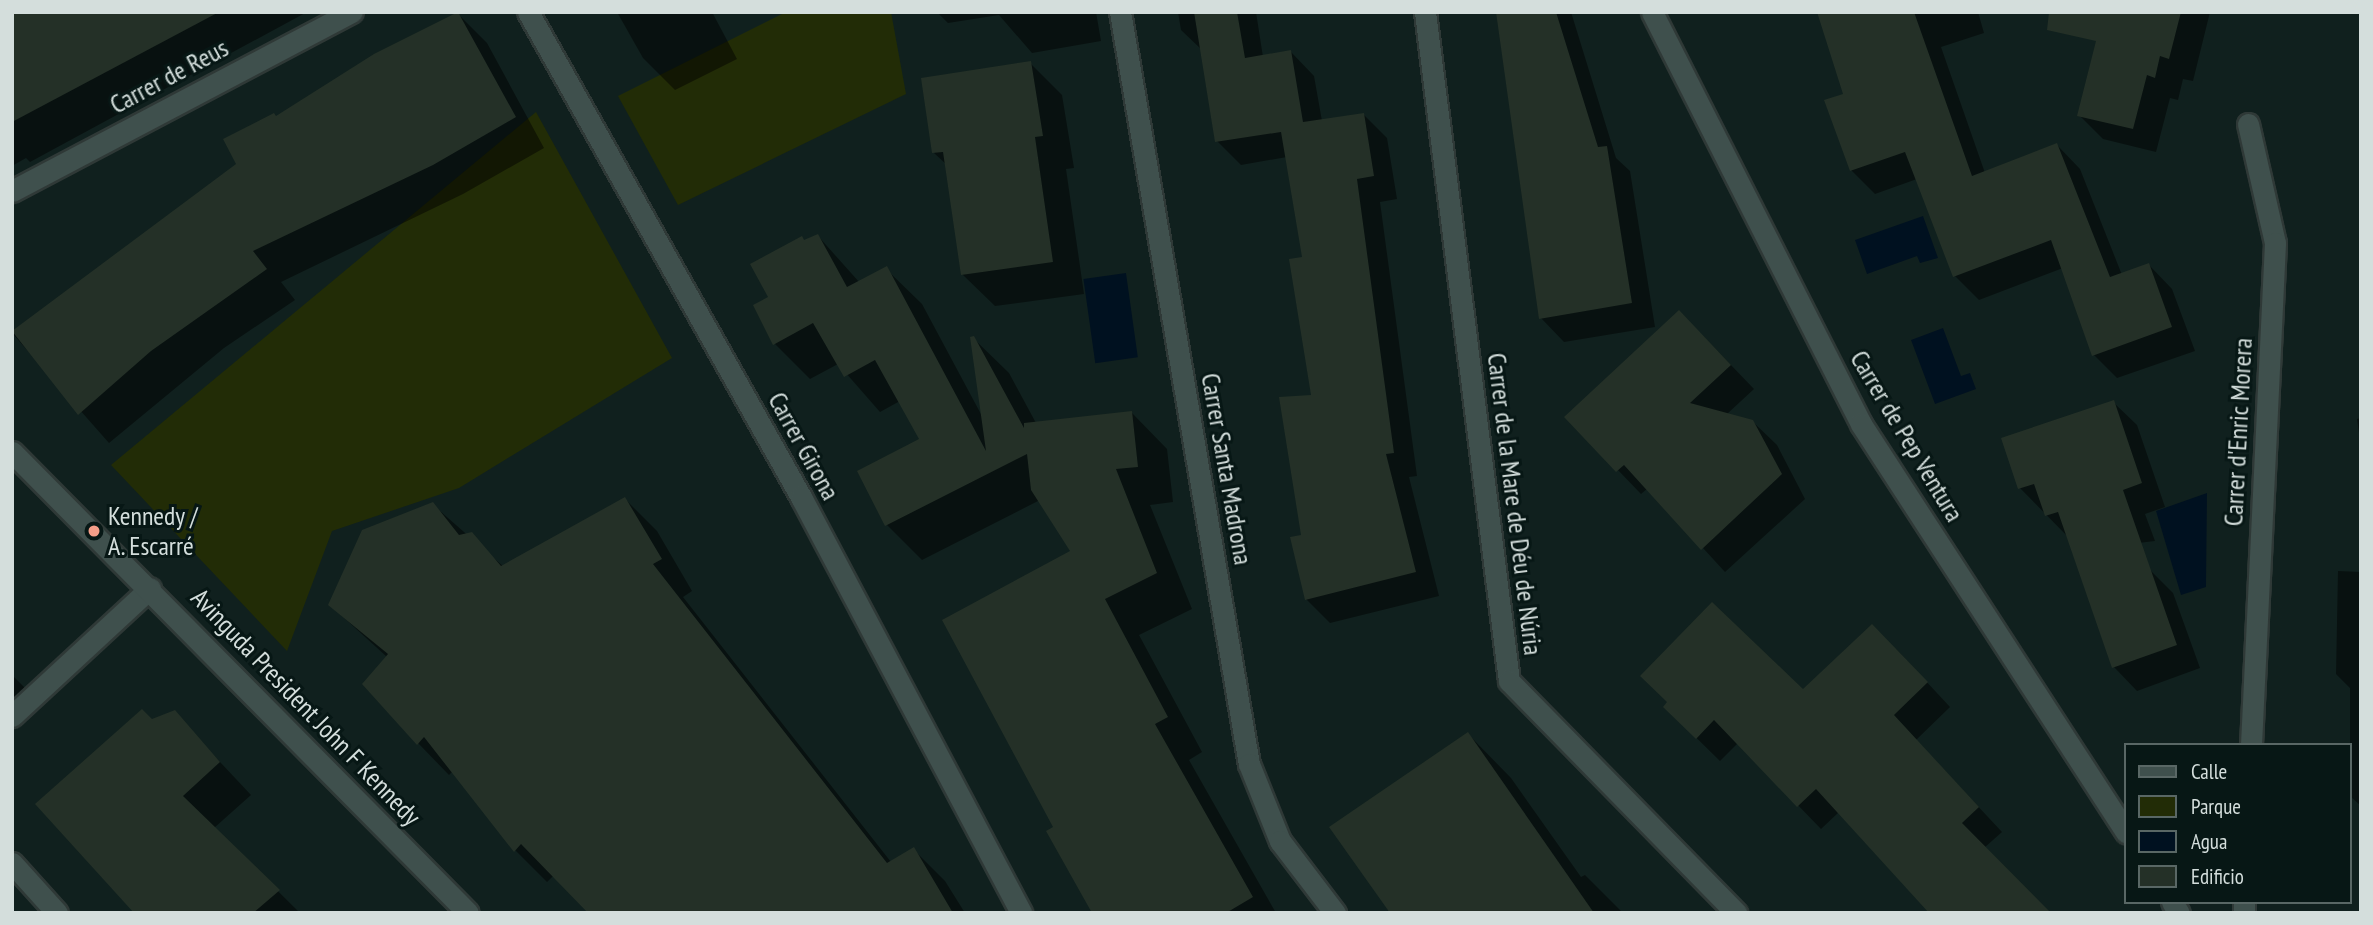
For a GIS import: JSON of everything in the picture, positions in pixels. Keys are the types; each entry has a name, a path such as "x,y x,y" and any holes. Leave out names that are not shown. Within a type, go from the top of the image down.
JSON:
{"street":[{"name":"Carrer de Reus","path":"12,191 352,12"},
{"name":"Carrer Girona","path":"528,12 801,497 1021,913"},
{"name":"Carrer Santa Madrona","path":"1120,12 1249,764 1280,841 1335,913"},
{"name":"Carrer de la Mare de Déu de Núria","path":"1424,12 1509,681 1737,913"},
{"name":"Carrer de Pep Ventura","path":"1653,12 1861,424 2124,829"},
{"name":"Carrer d'Enric Morera","path":"2248,124 2275,243 2251,743"},
{"name":"Avinguda President John F Kennedy","path":"12,452 150,588 468,913"},
{"path":"12,716 150,588"},
{"path":"12,863 57,913"}],"green space":[{"path":"786,12 891,12 906,94 678,205 618,96"},
{"path":"536,112 672,358 459,488 332,531 287,651 111,465"}],"water":[{"path":"1923,216 1938,258 1920,263 1917,256 1867,274 1855,240"},
{"path":"1126,273 1138,357 1095,363 1083,279"},
{"path":"1943,328 1961,376 1970,373 1976,389 1935,404 1911,340"},
{"path":"2207,493 2206,587 2181,595 2156,511"}],"building":[{"path":"12,12 219,12 12,122"},
{"path":"458,12 516,117 433,165 253,251 267,269 151,351 78,415 12,331 236,164 223,139 274,113 276,116 374,54"},
{"path":"1194,12 1237,12 1245,58 1291,50 1303,122 1364,113 1374,176 1357,179 1394,453 1386,454 1416,572 1305,600 1290,537 1301,535 1279,397 1311,395 1289,259 1302,257 1281,132 1215,142"},
{"path":"1496,12 1556,12 1598,147 1607,146 1632,303 1539,319"},
{"path":"1817,12 1914,12 1972,176 2057,143 2110,277 2149,263 2172,327 2092,356 2051,240 1953,277 1905,152 1850,171 1824,100 1843,94"},
{"path":"2049,12 2181,12 2169,59 2160,56 2155,78 2147,75 2133,129 2077,116 2096,41 2047,30"},
{"path":"1031,61 1043,136 1035,137 1053,262 961,275 943,152 932,153 921,78"},
{"path":"818,234 847,287 887,266 986,451 970,337 974,336 1024,428 1024,423 1132,411 1138,467 1116,469 1157,573 1105,599 1168,717 1155,724 1253,897 1226,913 1092,913 1046,831 1053,827 942,620 1070,551 1031,490 1027,454 885,526 857,471 919,439 875,360 844,377 813,323 773,345 753,305 768,297 750,264 802,236 804,240"},
{"path":"1679,310 1731,365 1690,403 1753,420 1782,474 1701,550 1624,465 1616,472 1564,417"},
{"path":"2114,400 2142,483 2123,490 2177,645 2112,668 2058,512 2045,516 2034,484 2018,489 2001,438"},
{"path":"625,497 662,559 653,564 887,863 914,847 953,913 588,913 521,844 514,852 424,737 417,745 362,684 388,654 328,605 362,530 433,502 459,535 472,532 501,566"},
{"path":"1712,602 1803,689 1872,624 1928,682 1894,715 1979,807 1962,823 2051,913 1929,913 1816,789 1797,807 1714,720 1696,739 1663,707 1667,702 1640,676"},
{"path":"142,709 152,719 175,710 220,762 183,796 280,890 253,913 134,913 35,804"},
{"path":"1468,732 1594,913 1390,913 1329,827"}],"place":[{"name":"Kennedy / A. Escarré","path":"94,531"}]}
